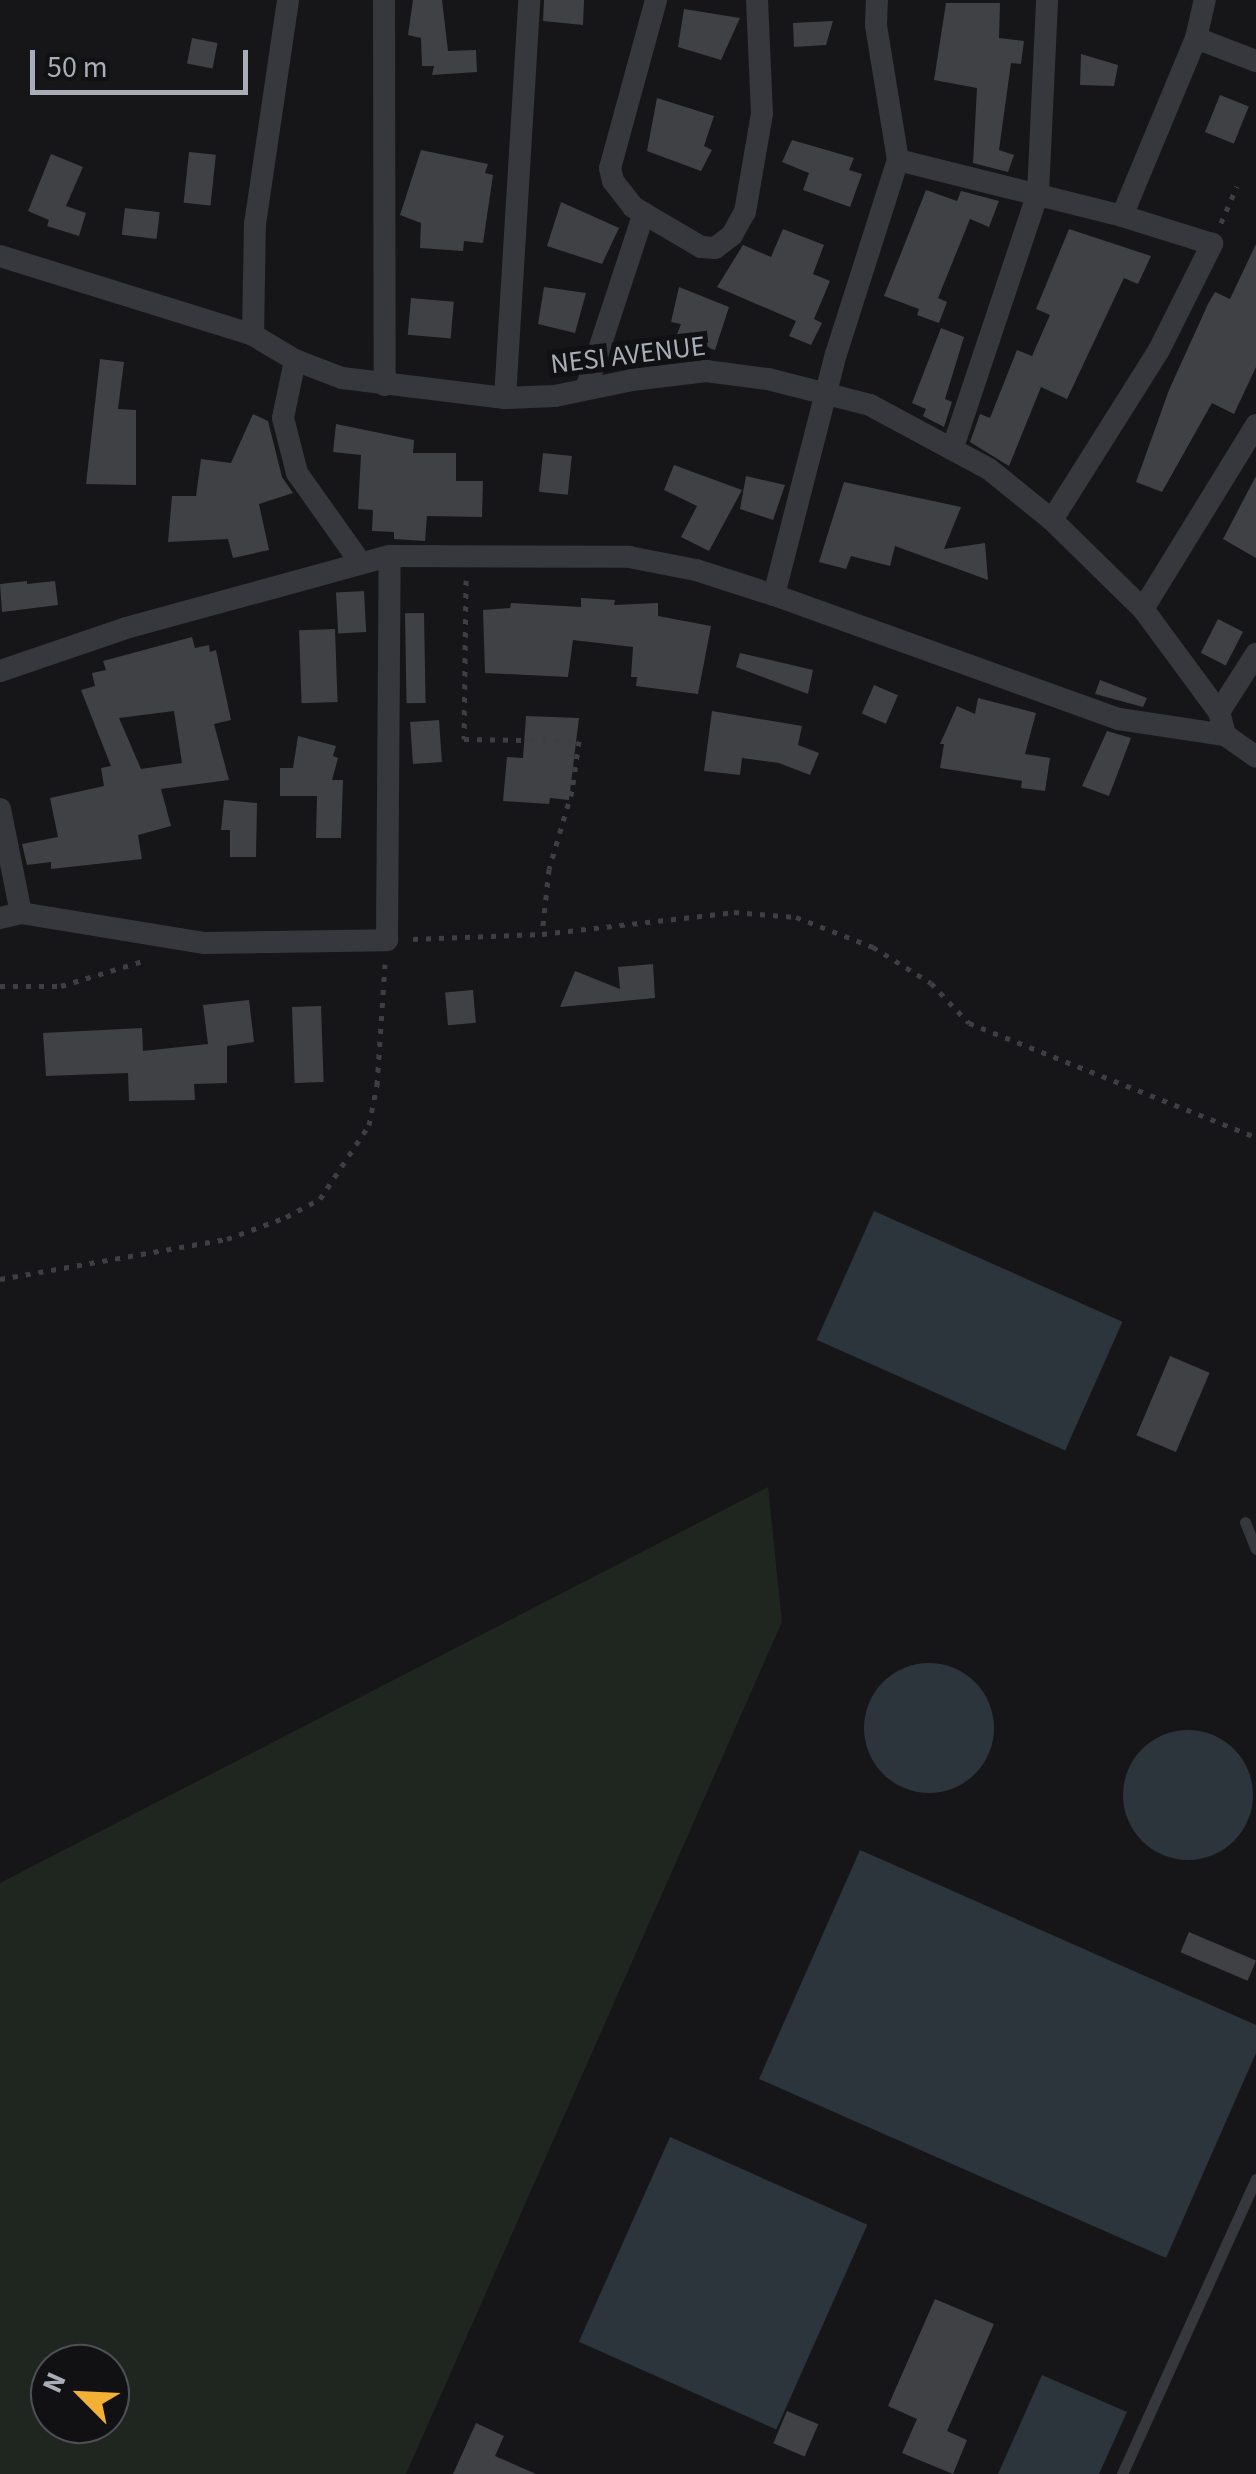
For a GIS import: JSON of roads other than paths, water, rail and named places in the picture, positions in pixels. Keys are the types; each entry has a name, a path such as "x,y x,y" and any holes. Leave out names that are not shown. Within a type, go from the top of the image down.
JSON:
{"street":[{"path":"253,335 254,224 288,0"},
{"path":"384,0 385,385"},
{"path":"505,398 529,0"},
{"path":"656,0 610,168 619,194 644,214 700,247 715,248 732,235 745,212 762,114 758,0"},
{"path":"774,595 830,392 836,354 898,160 876,26 877,0"},
{"path":"953,447 1038,193 1047,0"},
{"path":"1122,216 1196,38 1205,0"},
{"path":"1196,38 1256,61"},
{"path":"898,160 1038,193 1212,244 1159,350 1052,520"},
{"path":"586,390 644,214"},
{"name":"NESI AVENUE","path":"0,256 253,335 295,360 342,378 505,398 706,371 830,392 870,404 989,469 1052,520 1143,609 1222,723 1256,757"},
{"path":"295,360 283,418 297,472 360,562"},
{"path":"1143,609 1256,425"},
{"path":"0,671 126,628 360,562 390,556 466,554 629,557 696,570 1119,719 1222,723 1256,654"},
{"path":"0,809 10,916 205,943 387,940 390,556"}],"lane":[{"path":"1244,1522 1256,1550"},
{"path":"1122,2474 1256,2180"}]}
